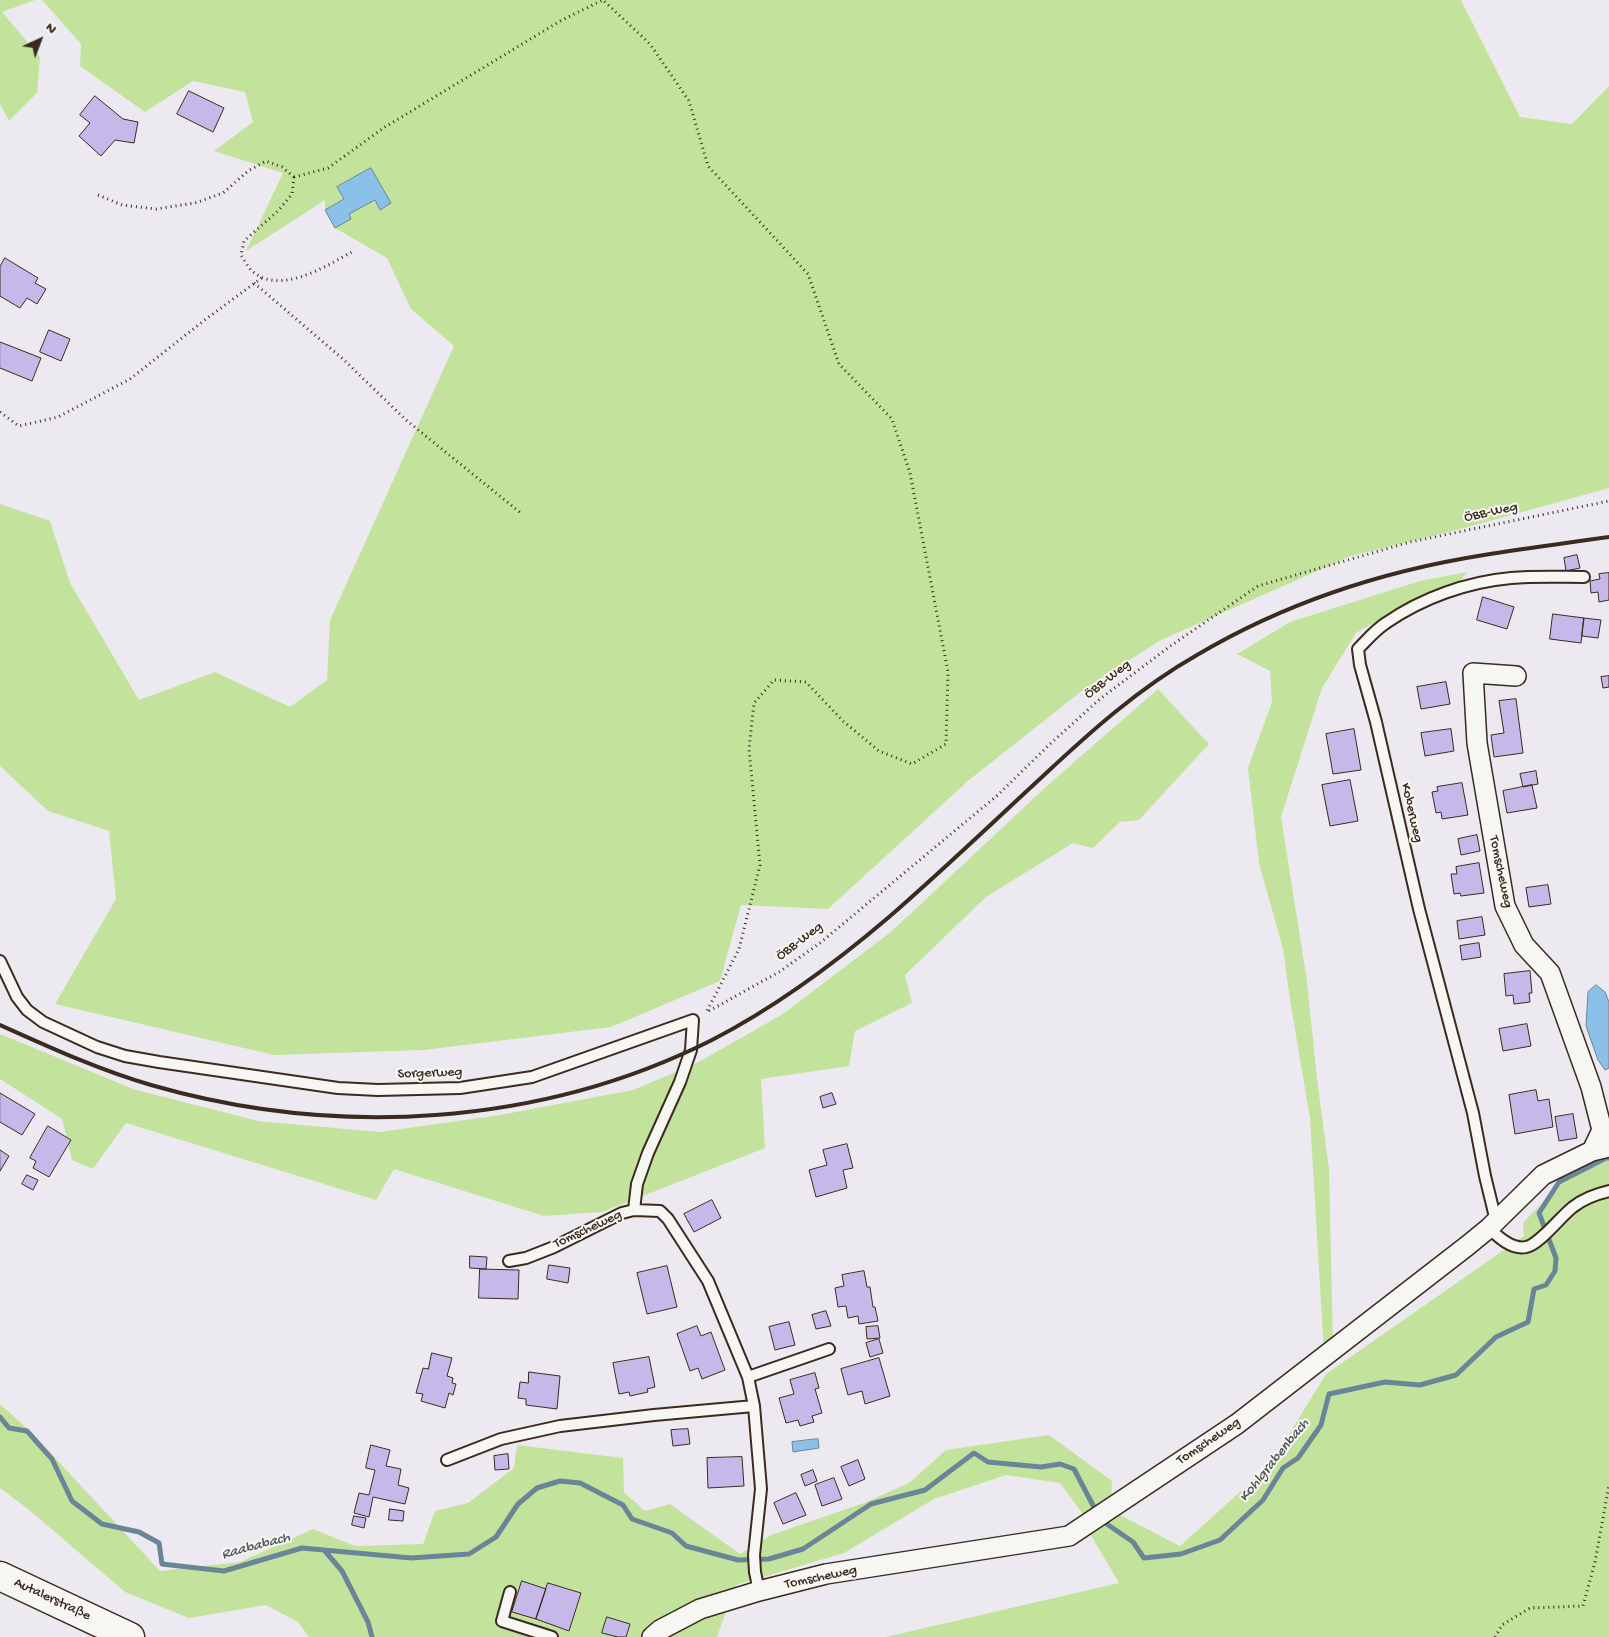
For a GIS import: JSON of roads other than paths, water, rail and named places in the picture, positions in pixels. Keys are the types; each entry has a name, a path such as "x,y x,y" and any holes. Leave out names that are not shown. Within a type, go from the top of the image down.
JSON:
{"main road":[{"name":"Autalerstraße","path":"0,1576 130,1637"}],"street":[{"name":"Tomscheweg","path":"652,1637 660,1630 700,1609 759,1591 826,1574 1069,1536 1237,1424 1467,1246 1493,1224 1543,1175 1601,1149 1602,1130 1591,1087 1550,973 1524,945 1505,906 1476,744 1473,673 1516,676"}],"lane":[{"name":"Koberweg","path":"1493,1224 1473,1113 1419,909 1376,722 1360,665 1358,649 1385,624 1420,604 1449,591 1468,585 1510,578 1584,577"},
{"name":"Sorgerweg","path":"0,961 17,997 27,1010 43,1022 97,1047 125,1056 159,1062 338,1088 378,1090 460,1088 532,1077 693,1020 690,1050 680,1082 648,1153 637,1184 634,1210"},
{"path":"1493,1224 1502,1240 1520,1248 1532,1246 1572,1207 1596,1194 1609,1191"},
{"name":"Tomscheweg","path":"509,1261 533,1255 584,1233 622,1213 634,1210 660,1211 668,1218 708,1281 748,1377 754,1406 761,1489 754,1555 754,1572 759,1591"},
{"path":"748,1377 828,1349"},
{"path":"446,1460 501,1439 560,1426 754,1406"},
{"path":"510,1592 502,1621 552,1637"}],"water":[{"path":"371,168 391,203 380,210 375,200 349,214 351,219 335,228 325,210 344,199 337,187"},
{"path":"1596,985 1605,992 1609,1002 1609,1068 1605,1070 1598,1060 1586,1026 1588,992"},
{"path":"818,1439 819,1448 793,1452 792,1442"}],"waterway":[{"name":"Kohlgrabenbach","path":"1101,1520 1133,1542 1144,1558 1181,1554 1220,1540 1263,1500 1283,1468 1298,1458 1321,1425 1329,1394 1385,1382 1420,1385 1456,1375 1496,1337 1528,1322 1534,1289 1546,1285 1555,1271 1556,1258 1539,1213 1559,1182 1609,1158"},
{"name":"Kohlgrabenbach","path":"0,1417 9,1428 27,1431 52,1459 72,1501 102,1524 139,1532 159,1543 162,1564 224,1571 302,1548 411,1558 469,1554 496,1537 518,1504 537,1488 560,1481 580,1483 623,1505 632,1519 672,1533 686,1546 738,1560 769,1559 803,1549 871,1504 925,1490 974,1453 988,1462 1041,1467 1060,1464 1074,1469 1097,1513"},
{"path":"324,1550 342,1571 368,1622 372,1637"}],"railway":[{"path":"0,1025 93,1065 151,1085 221,1102 292,1113 364,1117 436,1115 507,1106 577,1091 646,1069 712,1040 804,984 889,917 1078,744 1135,696 1176,668 1230,636 1300,605 1372,580 1409,570 1484,555 1609,537"}],"water label":[{"name":"Raababach","path":"256,1547"}]}
